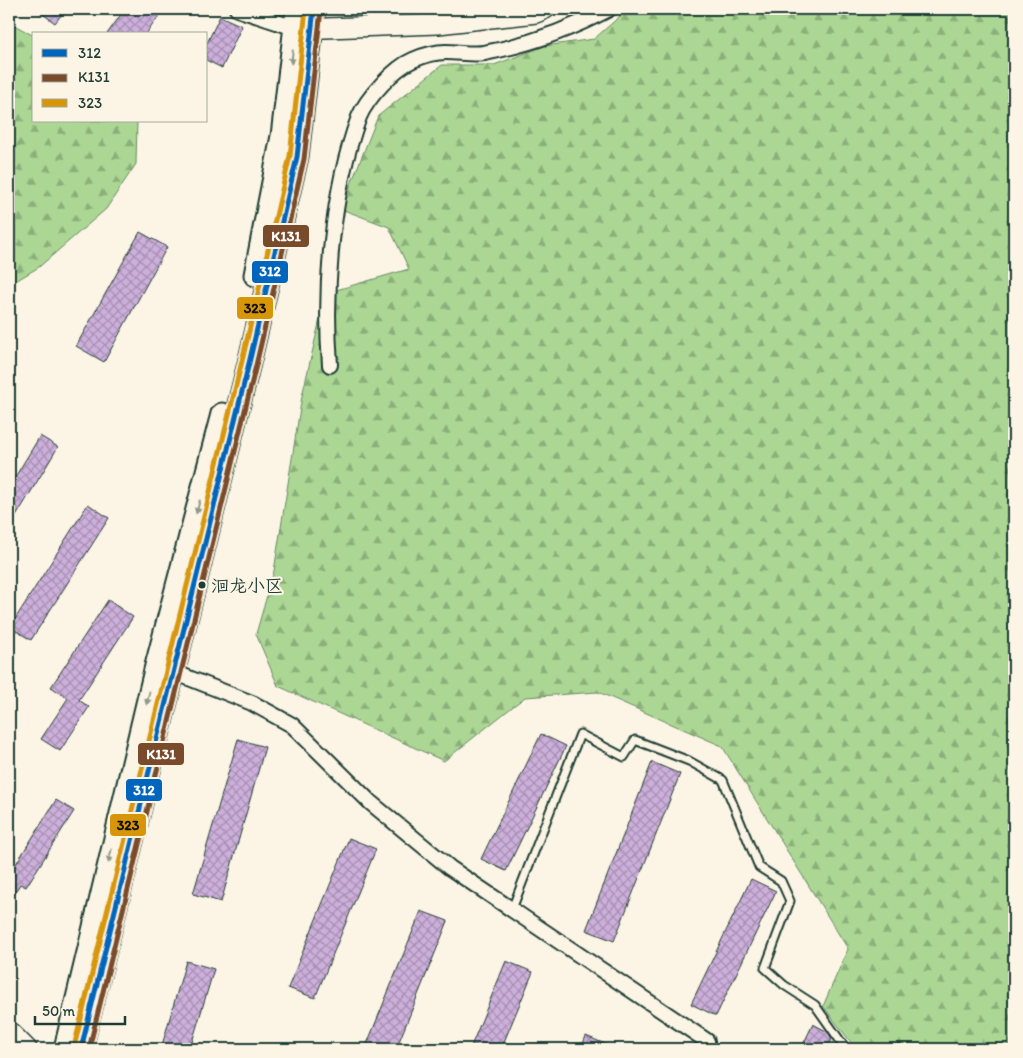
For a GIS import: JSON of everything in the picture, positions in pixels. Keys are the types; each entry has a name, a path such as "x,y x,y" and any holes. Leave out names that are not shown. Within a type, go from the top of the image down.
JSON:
{"main road":[{"path":"64,1049 165,668 248,368 297,157 305,19"},
{"path":"81,1049 165,668"}],"street":[{"path":"236,9 305,19 438,24 536,13 545,9"},
{"path":"330,365 327,328 333,240 341,183 360,115 390,75 412,60 444,52 482,53 528,42 590,19 609,9"},
{"path":"165,668 252,702 292,725 371,803 450,868 707,1041 708,1049"},
{"path":"9,1031 27,1049"}],"lane":[{"path":"512,909 580,734 624,757 635,740 689,761 723,780 759,867 781,881 790,901 766,968 784,985 816,1005 846,1049"}],"green space":[{"path":"628,9 1014,9 1014,1049 856,1049 823,1006 848,949 722,746 598,692 525,697 444,761 278,686 256,634 274,571 302,396 326,293 409,269 389,227 341,209 378,116 442,65 494,65 545,46 594,39"},
{"path":"9,22 32,35 32,122 137,122 136,164 106,209 39,267 9,285"}],"building":[{"path":"36,9 66,9 55,23"},
{"path":"125,9 164,9 147,32 108,32"},
{"path":"220,16 242,26 222,68 208,61 208,41"},
{"path":"140,232 167,247 104,362 76,346"},
{"path":"40,436 58,447 9,528 9,487"},
{"path":"88,504 109,518 31,640 10,627"},
{"path":"108,600 133,617 79,700 89,707 60,751 41,739 68,698 51,687"},
{"path":"541,734 566,746 506,871 481,859"},
{"path":"238,739 265,747 221,902 193,894"},
{"path":"652,762 680,774 614,941 586,930"},
{"path":"56,800 74,811 26,887 20,884 9,902 9,875"},
{"path":"349,838 376,849 315,998 288,988"},
{"path":"751,879 776,891 716,1016 691,1004"},
{"path":"421,911 448,921 396,1049 365,1049"},
{"path":"186,961 214,969 190,1049 161,1049"},
{"path":"506,961 533,972 501,1049 470,1049"},
{"path":"813,1024 828,1032 832,1039 827,1049 801,1049"},
{"path":"586,1036 617,1049 581,1049"}],"transit line":[{"name":"323","path":"74,1047 243,357 290,156 306,9"},
{"name":"312","path":"81,1049 250,359 297,157 314,9"},
{"name":"K131","path":"89,1049 257,361 304,159 321,10"}],"place":[{"name":"洄龙小区","path":"202,585"}]}
